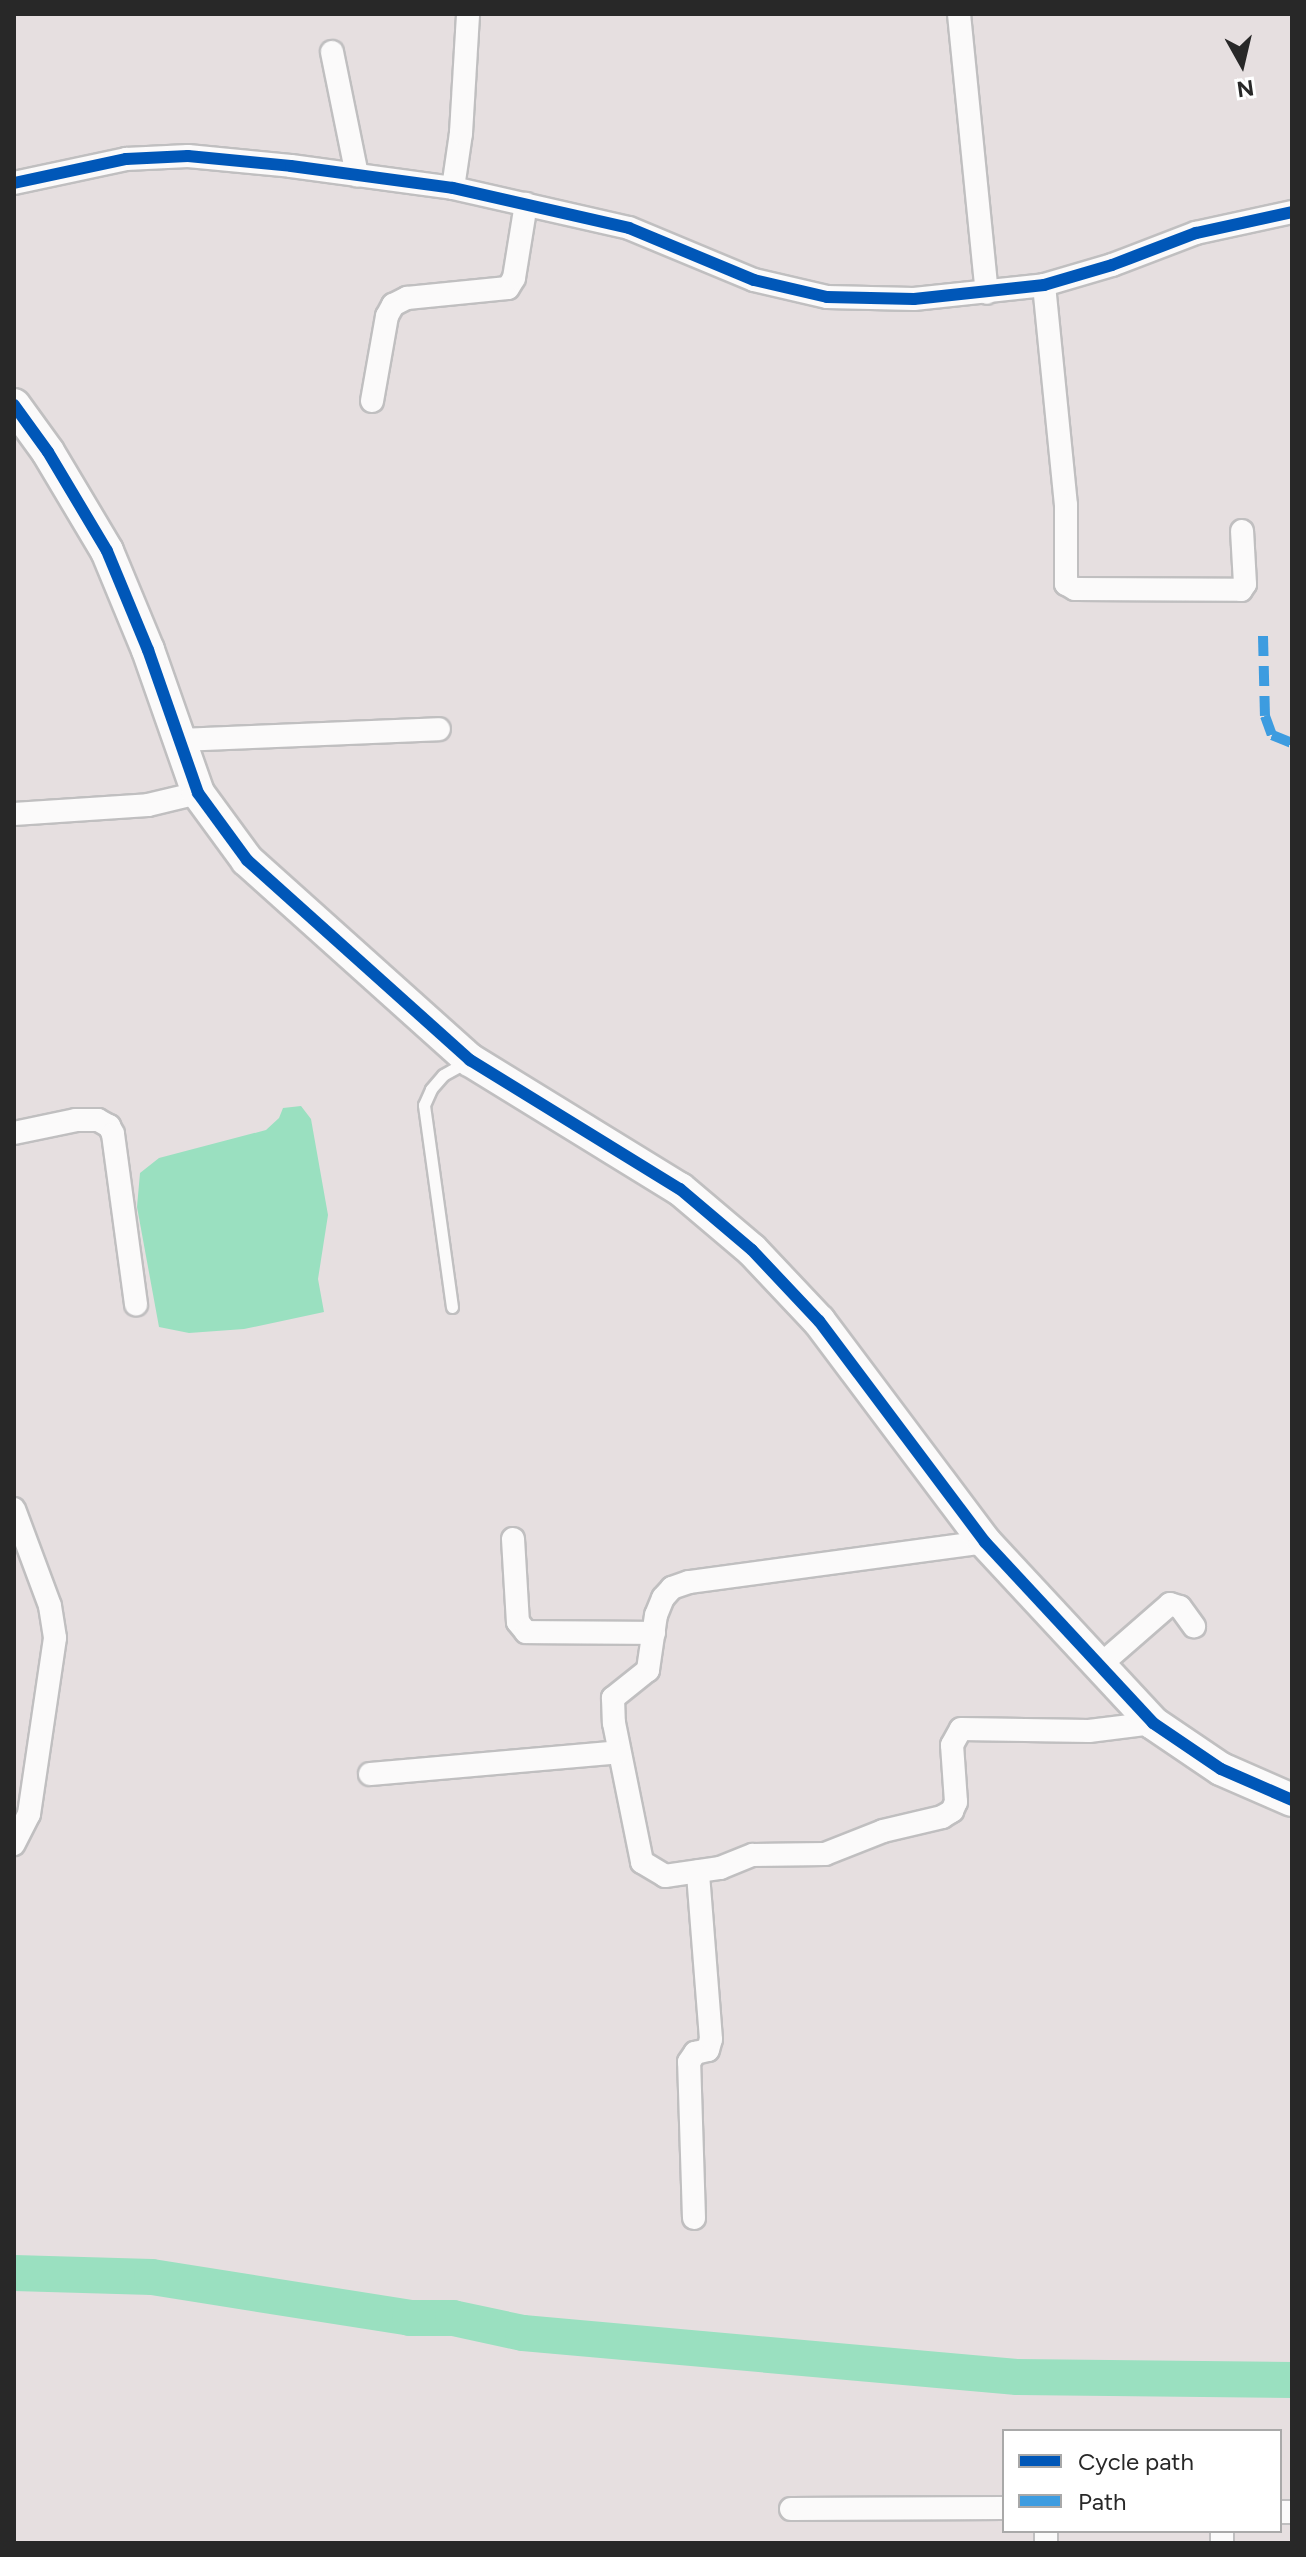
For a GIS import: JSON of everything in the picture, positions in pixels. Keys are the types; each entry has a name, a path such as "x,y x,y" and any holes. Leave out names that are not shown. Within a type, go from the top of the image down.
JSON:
{"street":[{"path":"453,188 461,133 468,14"},
{"path":"959,14 987,293"},
{"path":"332,52 357,175"},
{"path":"14,183 126,159 188,156 357,175 453,188 629,228 754,280 827,297 914,299 1044,285 1112,265 1196,233 1292,212"},
{"path":"372,401 384,327 393,305 407,298 508,288 514,278 526,204"},
{"path":"1044,285 1066,505 1066,584 1075,589 1241,590 1245,584 1242,531"},
{"path":"14,405 48,452 107,551 148,650 198,793 247,860 470,1060 680,1189 752,1250 819,1321 985,1542 1153,1723 1221,1769 1292,1800"},
{"path":"179,740 439,729"},
{"path":"14,814 148,805 198,793"},
{"path":"14,1133 76,1120 98,1120 109,1126 113,1134 136,1304"},
{"path":"14,1509 50,1606 55,1638 29,1814 14,1844"},
{"path":"513,1539 518,1622 526,1632 654,1633"},
{"path":"985,1542 689,1582 672,1588 663,1598 648,1670 613,1698 619,1752 642,1862 665,1876 698,1872 753,1855 825,1854 883,1831 942,1817 952,1811 956,1802 952,1745 961,1729 1089,1731 1153,1723"},
{"path":"1099,1666 1170,1604 1180,1607 1194,1626"},
{"path":"370,1774 619,1752"},
{"path":"694,2218 689,2062 695,2053 708,2050 711,2039 698,1872"},
{"path":"791,2509 1002,2508"}],"lane":[{"path":"452,1307 424,1105 431,1089 443,1075 470,1060"}],"shaded area":[{"path":"301,1106 311,1119 328,1215 318,1279 324,1312 244,1329 189,1333 159,1327 137,1207 140,1173 159,1158 266,1130 279,1118 283,1108"}],"waterway":[{"path":"14,2273 152,2277 410,2318 453,2318 523,2333 1017,2377 1292,2380"}],"marked path":[{"path":"1263,636 1265,716 1272,735 1292,743"}],"cycle path":[{"path":"14,183 126,159 188,156 291,166 453,188 629,228 754,280 827,297 914,299 1044,285 1112,265 1196,233 1292,212"},
{"path":"14,405 48,452 107,551 148,650 198,793 247,860 470,1060 680,1189 752,1250 819,1321 985,1542 1153,1723 1221,1769 1292,1800"}]}
